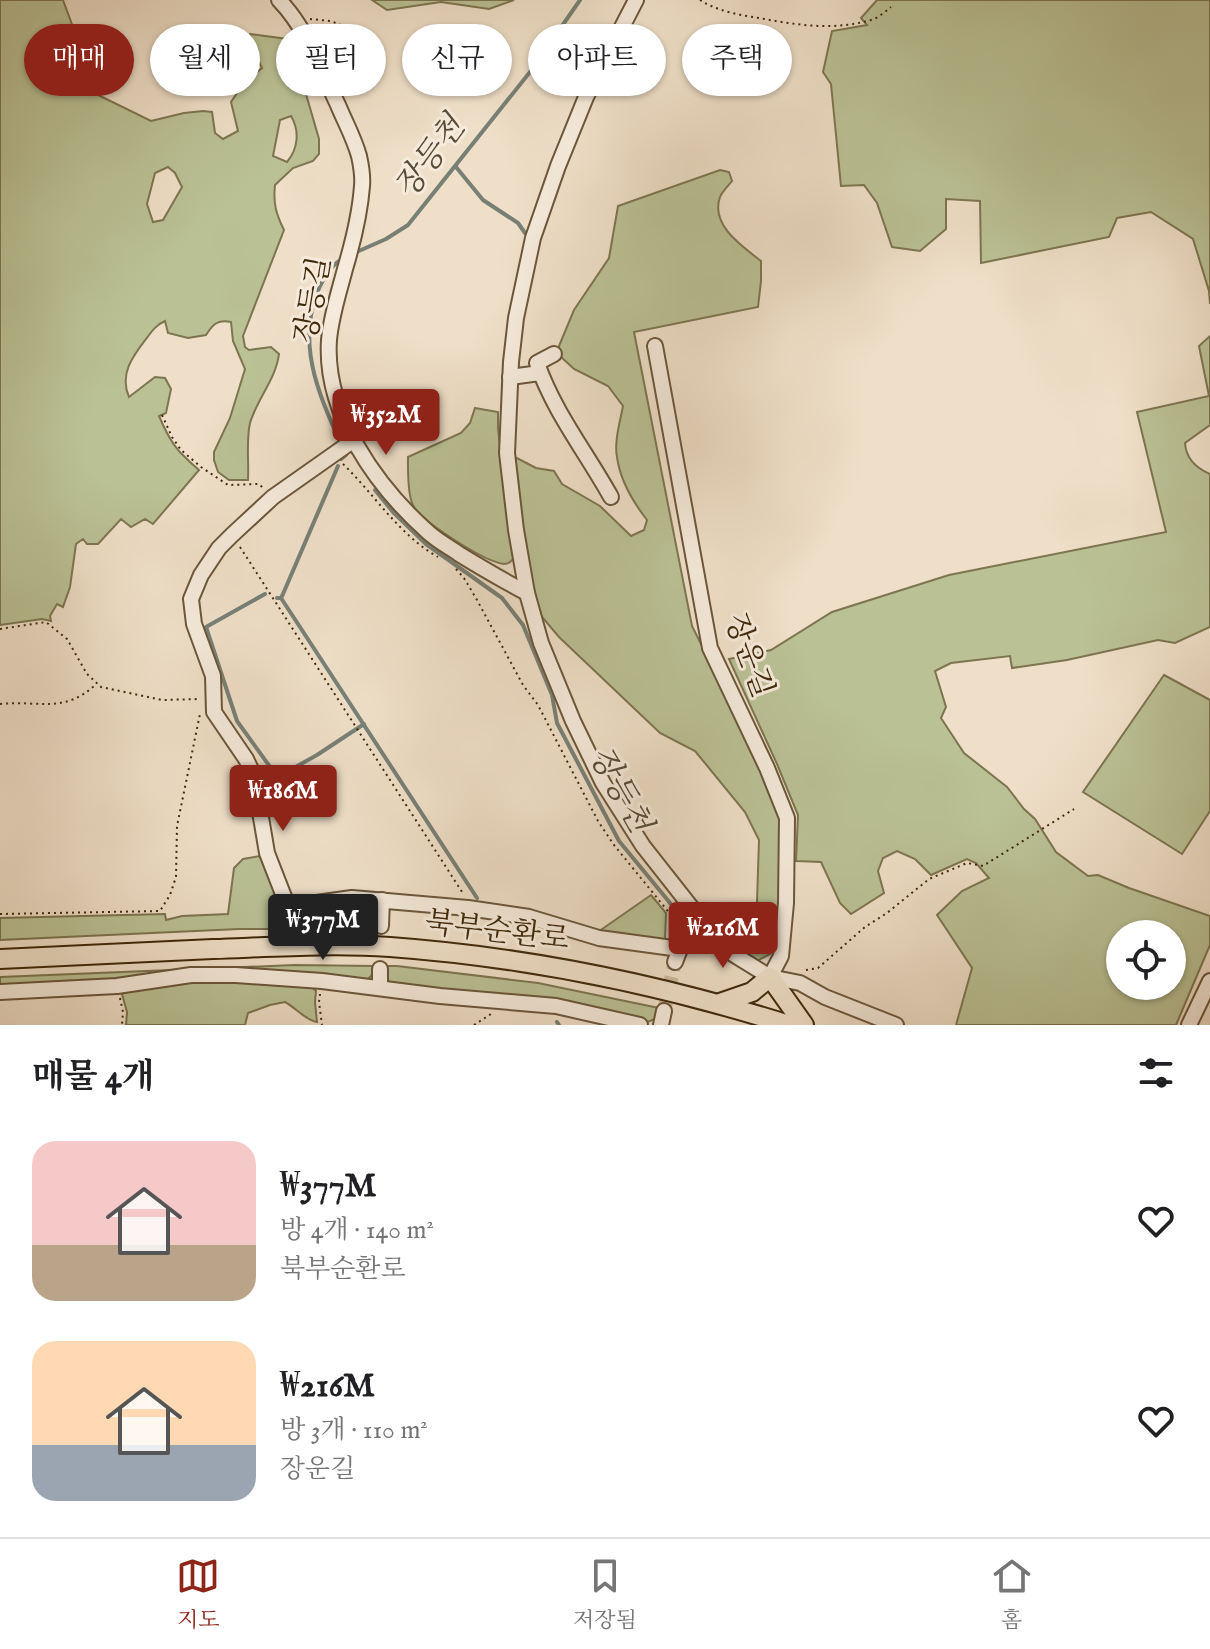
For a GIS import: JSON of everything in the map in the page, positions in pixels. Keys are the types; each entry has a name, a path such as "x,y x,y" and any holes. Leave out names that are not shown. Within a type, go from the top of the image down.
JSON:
{"main road":[{"name":"북부순환로","path":"0,959 253,947 388,947 559,967 720,1003 789,1025"},
{"path":"720,1003 752,992 770,977 804,1025"}],"street":[{"name":"장등길","path":"279,0 311,45 359,155 362,185 329,340 330,365 341,410 342,448 365,461 398,503 431,535 497,578 527,593"},
{"path":"636,0 586,97 558,166 533,238 516,318 507,453 527,593 541,643 603,783 643,846 706,926 733,954 770,977 800,983 825,997 896,1025"},
{"name":"장운길","path":"655,346 710,648 767,768 787,818 786,903 781,956 770,977"},
{"path":"554,354 537,363 540,373 558,413 591,460 611,497"},
{"path":"510,377 540,373"},
{"path":"342,448 273,497 232,535 201,575 191,599 194,624 213,676 214,712 254,776 267,853 288,907 352,898 468,908 529,917 599,938 677,955 706,926"},
{"path":"381,926 382,900"},
{"path":"380,969 380,988"},
{"path":"0,992 117,986 191,975 236,975 556,1006 640,1025"},
{"path":"1189,1025 1210,981"}],"path":[{"path":"700,0 740,15 804,27 844,26 874,19 891,7"},
{"path":"297,23 307,19 338,24"},
{"path":"162,415 181,450 201,467 228,485 259,484 273,497"},
{"path":"342,448 344,465 389,516 423,549 443,560"},
{"path":"232,535 465,897 468,908"},
{"path":"453,565 464,578 523,685 538,705 598,821 671,915 669,939 677,955"},
{"path":"0,629 46,622 67,639 87,674 101,687 162,700 213,698"},
{"path":"0,704 74,700 96,684"},
{"path":"0,914 160,911 176,877 177,826 200,714 213,698"},
{"path":"806,970 818,968 865,927 929,879 967,863 983,866 1074,809"},
{"path":"322,981 319,1002 322,1025"},
{"path":"117,986 123,1012 122,1025"}],"green space":[{"path":"0,0 63,0 72,24 24,24 24,96 100,96 151,121 184,113 212,112 215,133 223,139 238,131 231,102 235,96 260,96 260,35 276,37 276,96 307,96 319,139 319,154 313,161 293,168 275,185 276,208 284,230 243,336 245,347 249,350 271,347 279,354 250,423 248,480 229,480 218,472 214,460 214,452 230,418 245,369 233,341 231,322 219,322 206,335 188,338 168,333 165,321 152,331 132,359 126,389 129,397 155,377 165,378 171,389 166,413 159,416 175,446 199,470 153,524 145,519 131,527 121,519 98,544 87,544 83,539 76,544 70,587 63,607 57,604 50,616 51,621 42,619 0,625","holes":["291,116 296,128 294,151 287,162 273,156 280,120","168,167 182,187 163,220 153,222 147,204 155,173"]},
{"path":"372,0 514,0 489,9 441,2 387,10"},
{"path":"877,0 1210,0 1210,304 1193,239 1151,212 1117,218 1109,237 981,263 980,201 946,199 946,229 920,251 892,247 877,203 864,185 841,186 831,84 823,72 832,31 867,25 861,18"},
{"path":"720,170 729,172 732,181 720,197 718,207 724,226 761,261 758,307 634,332 692,626 781,819 780,903 774,946 770,954 757,961 749,960 726,940 756,932 759,840 745,812 695,751 660,733 559,637 537,611 531,593 513,456 536,468 554,471 562,484 600,506 631,536 644,530 647,520 628,490 617,457 623,406 608,386 574,369 560,356 559,346 574,310 609,258 618,206"},
{"path":"1210,336 1210,425 1185,443 1187,454 1193,462 1210,474 1210,627 1175,643 1158,640 1067,660 1012,668 1010,656 951,663 935,671 946,707 941,718 964,753 1007,787 1035,819 1056,852 1088,876 1098,875 1210,916 1210,945 1176,1025 956,1025 972,968 937,915 962,891 989,878 976,863 967,859 931,875 915,859 897,851 883,858 878,871 884,893 851,914 840,903 821,862 796,861 798,815 729,659 771,650 832,612 949,575 1166,532 1137,412 1209,396 1199,346"},
{"path":"475,408 498,412 514,558 506,564 483,556 442,532 420,514 410,497 408,457 461,433 470,423"},
{"path":"1164,675 1210,700 1210,811 1182,854 1083,792"},
{"path":"260,856 284,912 365,903 374,915 377,929 239,929 0,940 0,918 165,914 166,920 182,916 228,914 234,868 243,859"},
{"path":"651,895 666,913 665,939 662,943 595,934"},
{"path":"294,965 374,966 374,973 367,980 117,981 0,987 0,977"},
{"path":"382,966 538,983 659,1008 655,1019 645,1023 391,986 386,983"},
{"path":"236,979 311,986 316,991 317,1022 285,1002 248,1013 245,1025 126,1025 127,1012 122,994 130,987"}],"waterway":[{"name":"장등천","path":"352,254 408,225 530,72 580,0"},
{"path":"456,167 483,200 518,223 525,233"},
{"name":"장등천","path":"341,444 324,406 312,366 310,327 320,286 327,274 344,258"},
{"name":"장등천","path":"341,459 346,455"},
{"path":"277,598 283,594 338,466"},
{"name":"장등천","path":"375,490 426,544 502,598 523,625 552,695 557,723 619,841 689,926"},
{"path":"265,594 206,627 237,721 273,771 283,774 364,724"},
{"path":"281,598 477,898"}],"tunnel":[{"path":"664,1011 675,962"}]}
